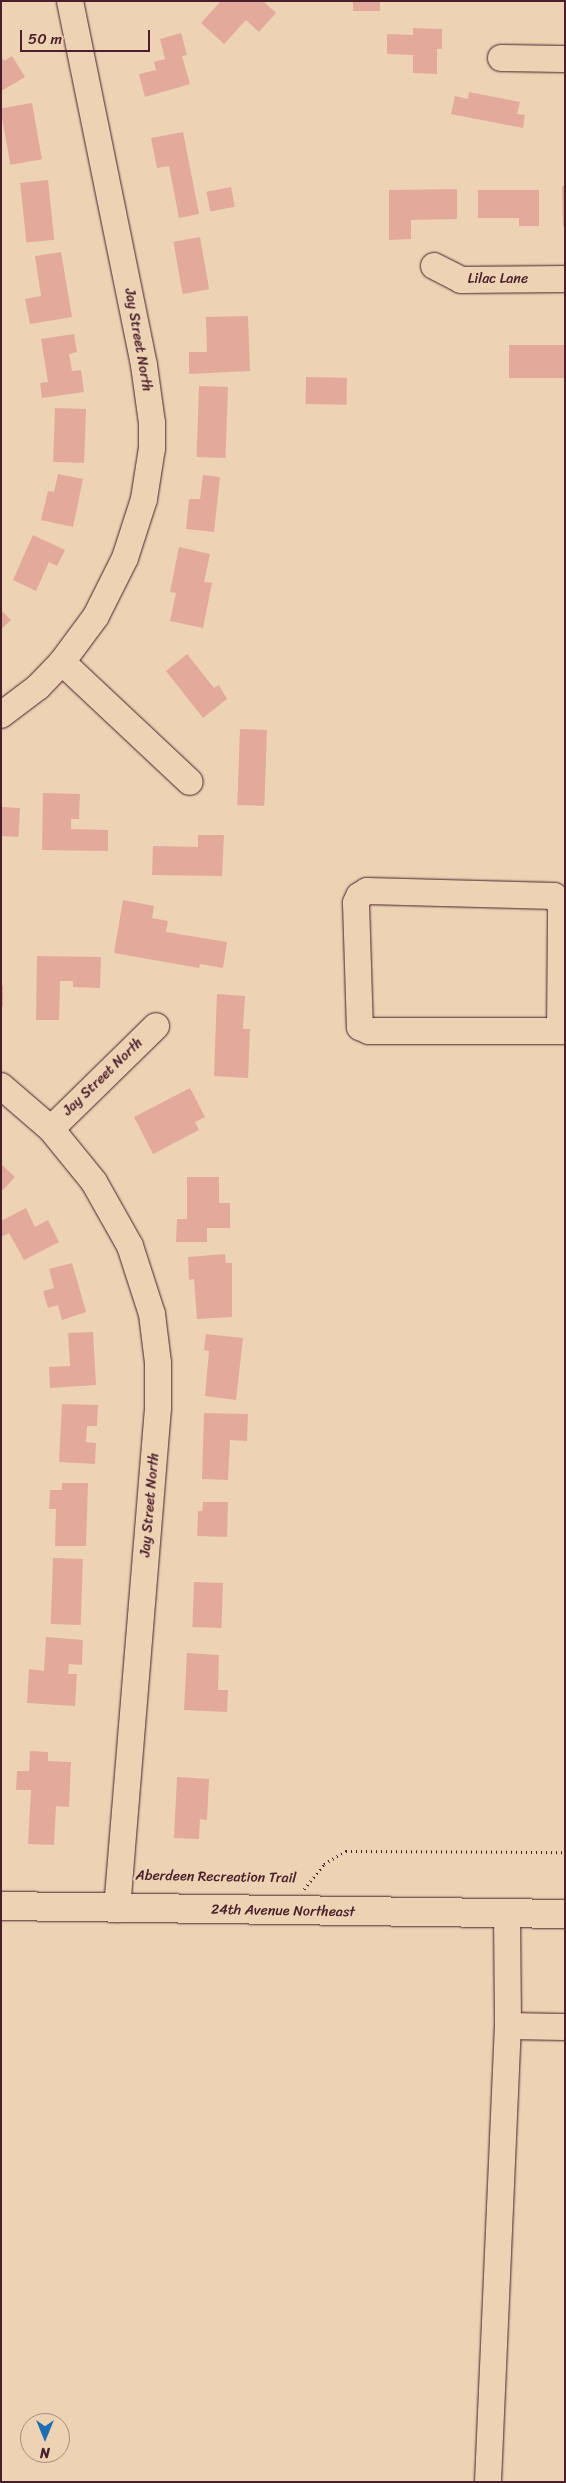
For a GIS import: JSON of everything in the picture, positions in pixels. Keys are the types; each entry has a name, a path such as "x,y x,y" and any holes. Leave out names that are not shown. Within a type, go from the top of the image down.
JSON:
{"main road":[{"name":"24th Avenue Northeast","path":"1,1906 565,1914"}],"street":[{"name":"Jay Street North","path":"1,715 38,687 62,662 96,616 125,558 144,499 152,423 144,364 70,1"},
{"path":"501,58 565,60"},
{"name":"Lilac Lane","path":"434,266 461,280 565,279"},
{"path":"62,662 190,782"},
{"path":"367,891 554,896 561,906 563,1031 369,1031 360,1027 356,903 367,891"},
{"name":"Jay Street North","path":"51,1129 156,1026"},
{"name":"Jay Street North","path":"1,1086 51,1129 94,1182 130,1246 147,1290 158,1363 158,1408 117,1909"},
{"path":"488,2482 508,2026 506,1914"},
{"path":"508,2026 565,2027"}],"path":[{"name":"Aberdeen Recreation Trail","path":"294,1890 304,1890 324,1864 346,1851 565,1852"}],"building":[{"path":"221,1 263,1 276,13 259,32 246,20 224,44 201,23"},
{"path":"353,1 380,1 380,11 353,11"},
{"path":"413,28 442,29 442,49 437,49 437,74 413,73 413,55 387,54 387,34 413,35"},
{"path":"181,33 187,55 182,56 190,84 145,97 139,74 156,70 154,62 165,59 160,39"},
{"path":"12,56 25,77 1,91 1,57 4,61"},
{"path":"469,92 520,102 517,114 525,115 523,128 451,114 455,96 468,99"},
{"path":"32,103 42,159 10,165 1,108"},
{"path":"183,132 199,214 179,218 169,166 157,168 151,138"},
{"path":"48,180 54,240 26,243 20,183"},
{"path":"562,186 565,186 565,226 563,226"},
{"path":"231,187 235,207 210,211 206,192"},
{"path":"457,189 457,219 411,220 411,239 389,240 389,190"},
{"path":"478,190 539,190 539,226 519,226 519,218 478,218"},
{"path":"200,237 209,289 183,294 173,242"},
{"path":"61,252 72,317 30,324 25,299 41,296 35,256"},
{"path":"248,316 250,371 189,374 189,352 207,352 206,317"},
{"path":"74,334 77,352 69,354 72,371 81,370 84,392 42,398 40,383 48,382 41,339"},
{"path":"509,345 565,345 565,378 509,378"},
{"path":"306,377 347,378 347,405 306,404"},
{"path":"199,386 228,387 226,458 197,457"},
{"path":"55,408 86,409 84,463 53,462"},
{"path":"58,474 83,479 73,527 41,520 48,491 54,492"},
{"path":"203,475 220,477 214,532 186,529 189,499 200,499"},
{"path":"33,535 65,550 57,566 49,562 36,591 13,580"},
{"path":"179,547 210,554 204,582 212,583 203,628 170,621 176,593 170,592"},
{"path":"1,610 11,620 1,629"},
{"path":"187,654 214,688 219,685 227,699 203,718 166,671"},
{"path":"240,729 267,730 264,806 237,805"},
{"path":"43,793 80,794 79,819 71,819 71,829 108,830 108,851 42,850"},
{"path":"1,807 20,808 18,837 1,836"},
{"path":"198,835 224,835 222,876 152,875 153,846 198,847"},
{"path":"123,900 154,906 152,918 168,921 166,932 227,942 223,968 200,964 199,968 114,953"},
{"path":"37,956 101,957 100,988 73,987 73,981 60,981 59,1020 36,1020"},
{"path":"1,986 3,986 3,1006 1,1006"},
{"path":"217,994 245,996 243,1029 250,1029 248,1078 214,1076"},
{"path":"190,1088 205,1117 195,1122 199,1130 153,1154 134,1117"},
{"path":"1,1164 15,1177 1,1192"},
{"path":"187,1177 219,1177 219,1203 230,1203 230,1228 207,1228 207,1242 176,1242 177,1219 187,1219"},
{"path":"26,1208 35,1227 48,1220 59,1242 24,1260 9,1233 1,1237 1,1221"},
{"path":"225,1254 226,1263 232,1263 232,1317 197,1319 194,1279 189,1280 188,1257"},
{"path":"72,1263 86,1312 62,1320 58,1305 48,1308 43,1291 54,1288 49,1269"},
{"path":"93,1332 96,1385 50,1388 49,1367 70,1366 68,1333"},
{"path":"206,1334 243,1338 236,1400 205,1396 209,1351 204,1350"},
{"path":"62,1404 98,1405 97,1426 87,1426 86,1442 96,1443 95,1464 59,1462"},
{"path":"204,1413 248,1414 247,1441 230,1440 228,1480 202,1479"},
{"path":"62,1483 88,1483 86,1546 55,1546 56,1509 49,1509 50,1490 62,1490"},
{"path":"203,1502 228,1502 227,1537 197,1536 198,1511 202,1511"},
{"path":"53,1558 83,1559 81,1625 51,1624"},
{"path":"194,1582 223,1583 221,1628 192,1627"},
{"path":"46,1637 83,1640 82,1665 69,1664 68,1674 77,1674 75,1706 27,1703 29,1669 44,1671"},
{"path":"187,1653 219,1655 218,1690 228,1690 227,1712 184,1710"},
{"path":"30,1751 48,1752 48,1761 71,1762 69,1807 56,1806 54,1845 28,1844 31,1790 16,1790 17,1771 29,1771"},
{"path":"177,1777 209,1779 207,1820 200,1819 199,1839 174,1838"}]}
